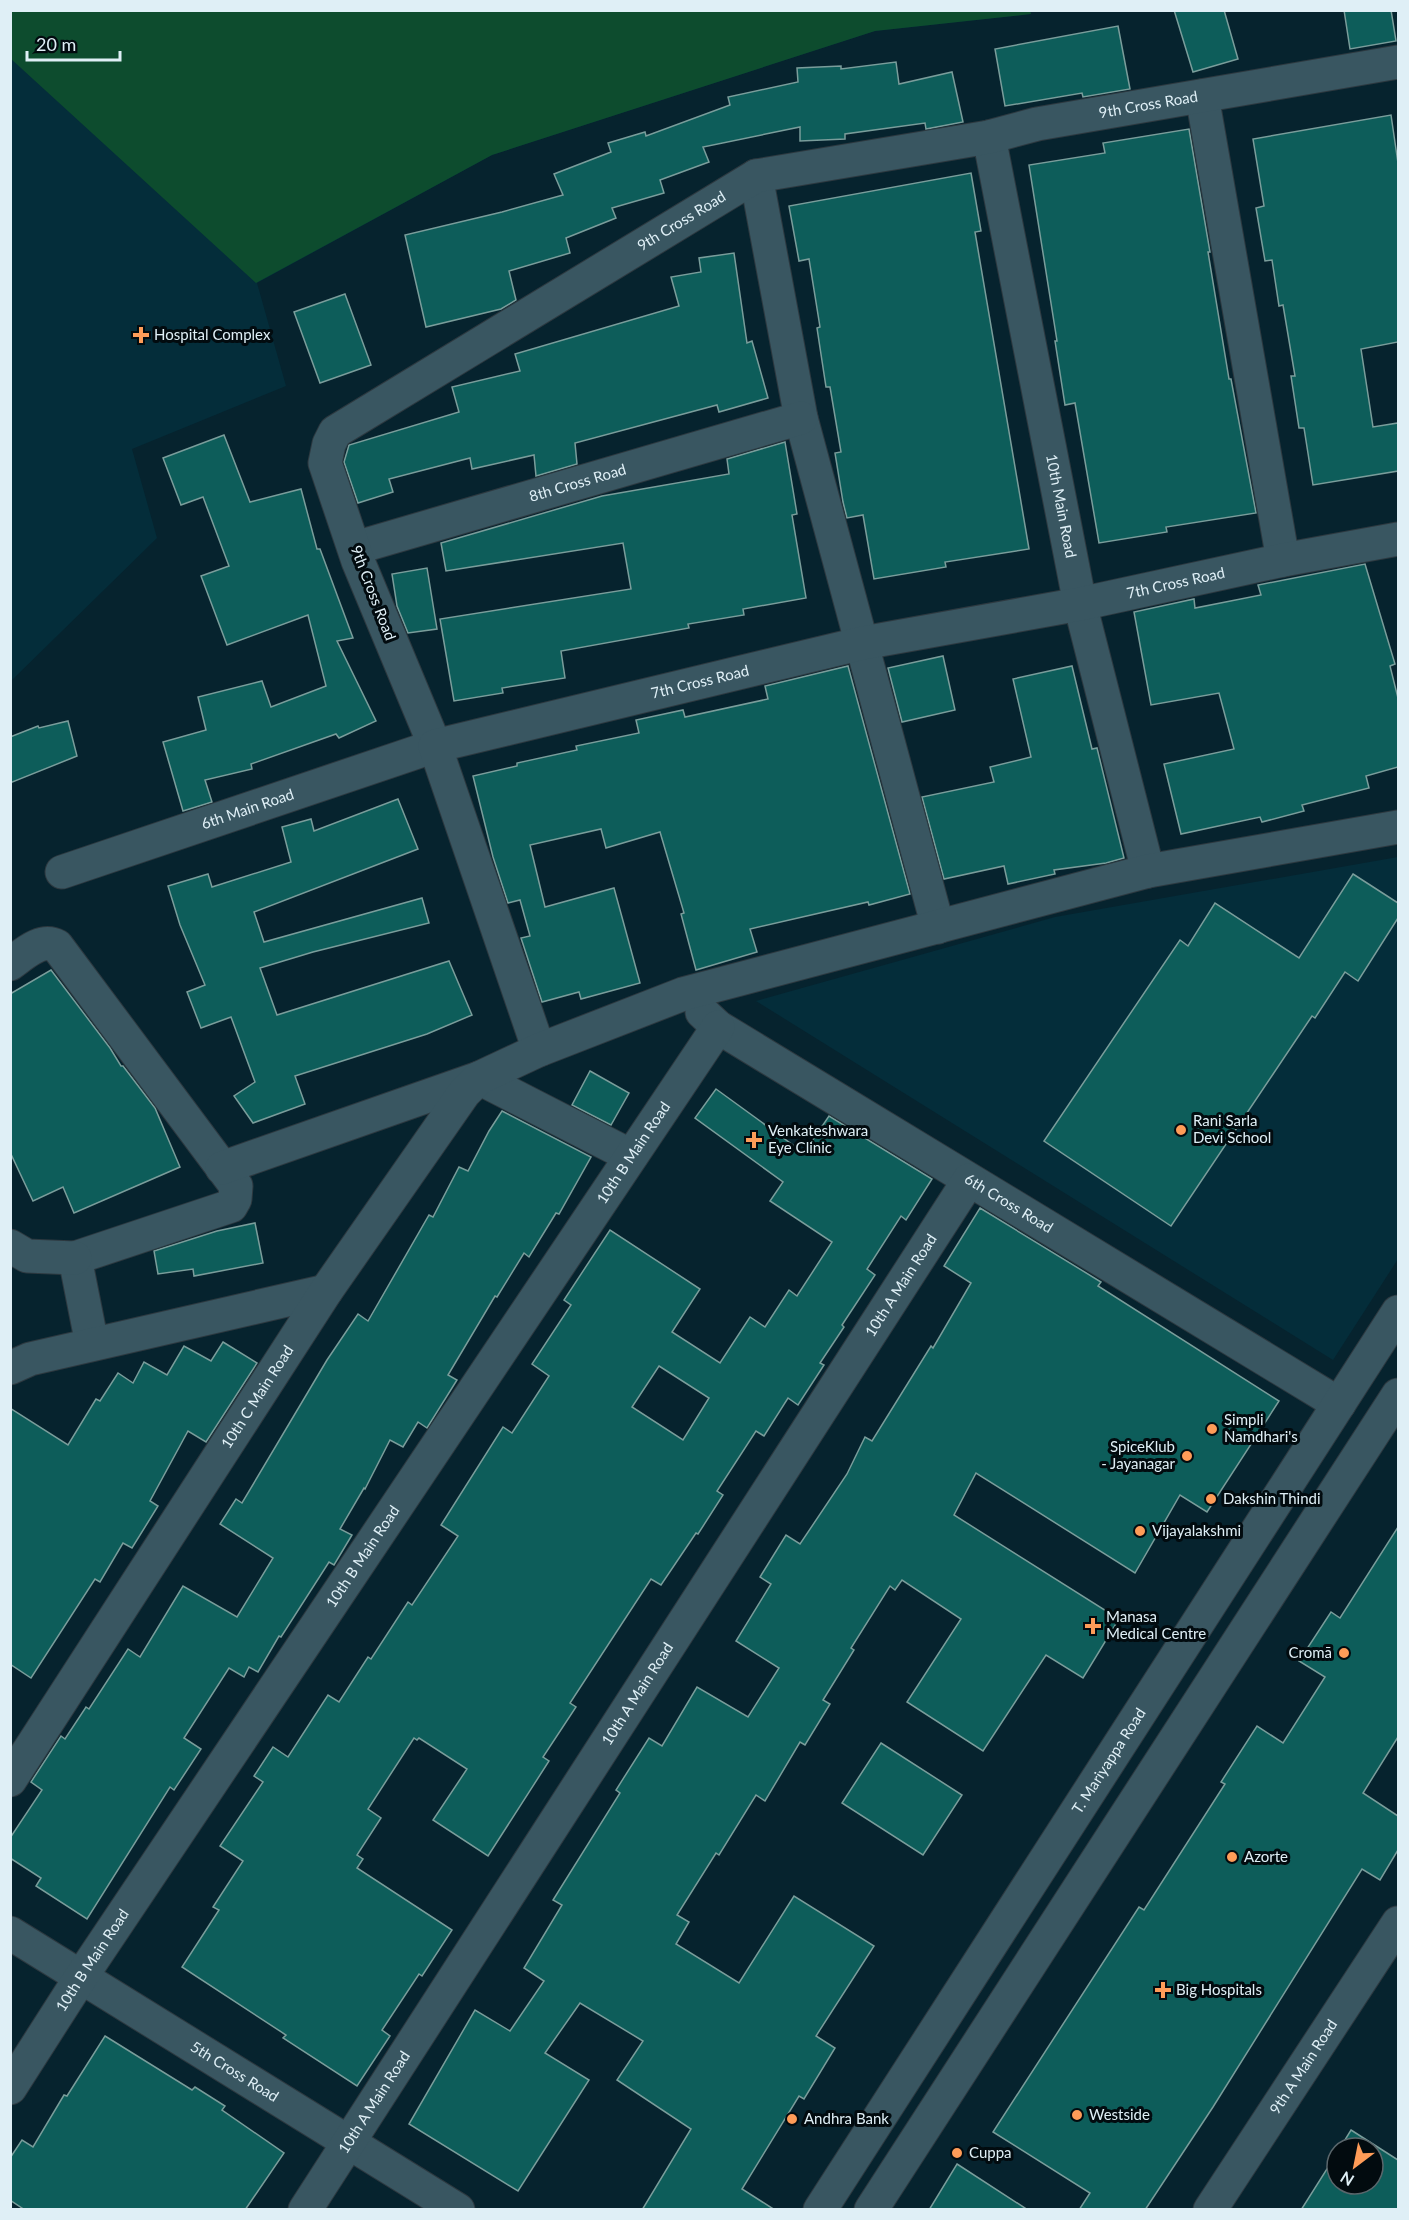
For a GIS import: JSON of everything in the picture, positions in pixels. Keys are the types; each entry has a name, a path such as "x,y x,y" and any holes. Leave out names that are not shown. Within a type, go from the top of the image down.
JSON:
{"street":[{"name":"9th Cross Road","path":"435,746 358,561 325,463 329,444 335,432 756,176 989,137 1037,124 1398,62"},
{"path":"1202,96 1283,560"},
{"name":"10th Main Road","path":"989,137 1080,604 1148,871"},
{"path":"756,176 801,418 938,927"},
{"name":"8th Cross Road","path":"355,548 801,418"},
{"name":"7th Cross Road","path":"435,746 863,643 1080,604 1283,560 1398,539"},
{"path":"435,746 539,1050 683,994 1148,871 1398,828"},
{"name":"6th Main Road","path":"62,872 435,746"},
{"path":"10,964 44,944 57,946 236,1186 235,1199 231,1206 75,1258 27,1257 10,1246"},
{"name":"6th Cross Road","path":"683,994 718,1027 1339,1404"},
{"name":"10th B Main Road","path":"10,2088 81,1977 718,1027"},
{"name":"10th C Main Road","path":"10,1780 326,1291 464,1093 479,1078 539,1050"},
{"path":"222,1168 479,1078 631,1156"},
{"name":"10th A Main Road","path":"305,2210 969,1180"},
{"path":"75,1258 92,1344"},
{"path":"10,1368 30,1359 326,1291"},
{"name":"T. Mariyappa Road","path":"820,2210 1398,1312"},
{"path":"871,2210 1394,1412"},
{"name":"9th A Main Road","path":"1210,2210 1398,1923"},
{"name":"5th Cross Road","path":"10,1933 458,2210"}],"shaded area":[{"name":"Hospital Complex","path":"11,11 1030,11 1031,14 875,31 492,155 257,283 286,386 132,449 157,538 11,681"},
{"name":"Rani Sarla Devi School","path":"1398,857 1398,1259 1333,1360 756,1001 1055,917"}],"green space":[{"path":"11,10 1030,11 1031,14 875,31 492,155 256,283 10,58"}],"building":[{"path":"1174,10 1224,10 1238,59 1193,72"},
{"path":"1344,10 1391,10 1396,41 1350,49"},
{"path":"1118,26 1130,89 1083,97 1082,93 1005,106 995,49"},
{"path":"896,62 899,84 952,72 963,122 926,129 925,123 845,134 845,139 800,141 800,127 703,147 709,162 660,180 664,193 612,208 616,218 566,238 570,253 509,271 516,300 501,309 426,327 405,235 563,195 554,174 611,152 608,143 645,132 646,136 730,105 728,97 798,82 797,68 841,66 841,69"},
{"path":"1391,115 1398,163 1398,342 1361,349 1373,427 1398,423 1398,471 1313,485 1304,428 1299,428 1291,376 1295,376 1283,305 1279,306 1272,260 1265,261 1256,208 1264,206 1253,139"},
{"path":"1189,129 1229,379 1231,379 1256,513 1166,527 1167,532 1099,543 1075,403 1065,405 1029,165 1105,153 1103,143"},
{"path":"971,173 981,231 975,232 1029,549 945,562 946,567 874,579 863,515 847,518 843,502 835,453 841,452 830,387 826,387 817,328 820,327 809,259 799,261 789,206"},
{"path":"734,253 747,343 752,341 768,398 719,412 717,405 575,443 577,464 536,476 534,455 472,469 470,458 389,479 393,492 358,503 344,462 349,445 459,412 452,387 520,371 515,354 679,306 671,277 701,272 699,258"},
{"path":"345,294 371,365 320,383 294,312"},
{"path":"224,435 250,502 301,489 317,549 320,549 353,638 337,641 376,721 339,738 336,734 251,764 252,769 205,780 212,802 183,811 163,742 206,730 198,697 262,681 271,707 326,686 308,615 227,645 201,576 229,566 203,497 181,505 163,458"},
{"path":"785,442 797,514 792,515 806,598 743,609 744,615 688,624 689,628 561,651 565,678 502,688 503,693 454,701 440,619 631,589 623,543 446,571 441,543 602,496 729,474 727,459"},
{"path":"1365,564 1395,664 1390,666 1398,698 1398,767 1366,776 1369,788 1302,805 1304,811 1262,822 1260,817 1181,834 1164,764 1234,749 1219,693 1151,705 1134,612 1194,599 1195,608 1261,595 1258,585"},
{"path":"427,568 437,629 408,633 397,606 392,574"},
{"path":"943,656 955,710 902,722 888,668"},
{"path":"848,666 910,894 869,905 868,902 750,929 757,952 696,970 681,914 684,913 660,832 606,848 601,829 530,845 545,907 614,888 640,983 581,999 579,992 542,1002 521,938 530,936 520,900 508,903 493,857 473,776 517,766 517,763 577,750 576,746 639,733 636,720 683,710 685,717 768,699 765,686"},
{"path":"1072,666 1092,749 1097,748 1124,858 1106,863 1054,870 1055,874 1008,884 1004,866 944,879 922,797 994,782 990,767 1031,757 1013,679"},
{"path":"68,721 77,756 10,783 10,737 38,726 39,728"},
{"path":"398,799 418,849 254,912 264,942 422,898 429,923 313,952 260,968 277,1015 449,961 472,1015 427,1034 295,1076 305,1104 253,1123 234,1096 255,1082 231,1017 201,1028 187,992 205,985 180,925 168,886 208,874 212,887 291,862 282,827 311,819 314,831"},
{"path":"1353,874 1398,903 1398,918 1358,981 1345,972 1315,1018 1312,1016 1171,1226 1044,1141 1180,940 1188,946 1215,903 1299,958"},
{"path":"51,970 121,1066 155,1108 180,1167 74,1213 63,1187 33,1201 10,1152 10,994"},
{"path":"590,1071 629,1093 611,1125 572,1105"},
{"path":"716,1089 804,1153 829,1116 932,1179 906,1220 901,1216 867,1269 875,1275 842,1325 844,1327 820,1363 824,1365 798,1405 788,1398 764,1436 756,1431 717,1491 723,1495 698,1534 696,1533 661,1585 651,1579 570,1703 576,1707 543,1757 549,1761 488,1856 433,1820 467,1769 419,1738 417,1740 414,1738 368,1809 381,1818 357,1855 363,1859 357,1868 452,1930 422,1976 419,1974 382,2030 390,2036 357,2086 283,2038 286,2035 182,1967 219,1910 213,1907 243,1861 220,1846 263,1782 254,1776 273,1747 288,1757 328,1695 339,1702 368,1657 371,1659 408,1602 412,1605 458,1536 441,1525 503,1427 512,1433 549,1376 532,1364 571,1305 564,1300 610,1230 700,1289 672,1332 720,1363 750,1317 765,1327 789,1290 797,1296 832,1242 770,1201 783,1182 695,1118","holes":["659,1366 709,1398 683,1440 632,1407"]},
{"path":"502,1111 591,1157 559,1214 556,1213 529,1257 524,1253 497,1297 495,1296 448,1375 457,1380 427,1428 418,1422 403,1447 390,1440 365,1489 340,1529 352,1535 334,1565 329,1562 281,1637 279,1636 258,1672 249,1667 244,1677 229,1668 184,1738 201,1749 174,1790 170,1787 87,1919 36,1886 41,1878 10,1858 10,1838 42,1790 31,1782 61,1736 65,1739 86,1707 89,1709 128,1649 140,1657 183,1586 237,1617 273,1558 220,1524 236,1499 242,1503 327,1360 358,1314 368,1321 429,1215 433,1217 459,1167 468,1171"},
{"path":"980,1208 1101,1282 1098,1286 1279,1401 1207,1512 1180,1495 1135,1573 976,1473 954,1515 1119,1619 1083,1678 1046,1655 983,1751 907,1702 961,1619 902,1580 895,1590 890,1586 851,1648 854,1650 823,1700 830,1704 805,1745 800,1742 765,1801 756,1795 719,1855 716,1853 677,1915 689,1922 676,1944 739,1983 794,1896 874,1946 816,2036 835,2048 804,2099 799,2096 742,2189 775,2210 642,2210 691,2129 617,2080 643,2041 580,2003 545,2053 589,2080 518,2191 409,2124 475,2010 510,2031 544,1981 524,1968 562,1905 553,1900 620,1793 616,1790 649,1738 662,1746 697,1687 748,1717 779,1668 736,1641 771,1584 760,1577 786,1535 800,1544 847,1474 865,1437 872,1441 931,1346 933,1348 971,1283 944,1266"},
{"path":"255,1223 263,1263 194,1276 193,1269 158,1274 154,1251 217,1231"},
{"path":"223,1342 257,1363 206,1442 188,1431 150,1501 158,1506 132,1548 123,1543 100,1582 95,1579 31,1678 10,1664 10,1408 68,1445 96,1399 100,1401 118,1373 133,1383 144,1362 167,1375 184,1346 211,1361"},
{"path":"1398,1527 1398,1737 1363,1793 1398,1816 1398,1850 1380,1880 1362,1869 1213,2107 1145,2210 1079,2210 1090,2193 993,2132 1139,1907 1144,1910 1225,1784 1221,1782 1257,1726 1283,1743 1325,1677 1299,1661 1331,1612 1340,1618"},
{"path":"881,1743 962,1795 923,1855 842,1803"},
{"path":"105,2036 192,2090 195,2087 225,2106 222,2110 284,2153 245,2210 25,2210 10,2200 10,2158 22,2140 33,2147 64,2095 67,2096"},
{"path":"1351,2130 1360,2136 1347,2136"},
{"path":"1385,2152 1398,2160 1398,2210 1301,2210 1325,2172 1325,2196 1385,2196"},
{"path":"957,2164 1028,2210 929,2210"}],"place":[{"name":"Hospital Complex","path":"141,335"},
{"name":"Rani Sarla Devi School","path":"1181,1130"},
{"name":"Venkateshwara Eye Clinic","path":"754,1140"},
{"name":"Simpli Namdhari's","path":"1212,1429"},
{"name":"SpiceKlub - Jayanagar","path":"1187,1456"},
{"name":"Dakshin Thindi","path":"1211,1499"},
{"name":"Vijayalakshmi","path":"1140,1531"},
{"name":"Manasa Medical Centre","path":"1093,1626"},
{"name":"Cromā","path":"1344,1653"},
{"name":"Azorte","path":"1232,1857"},
{"name":"Big Hospitals","path":"1163,1990"},
{"name":"Westside","path":"1077,2115"},
{"name":"Andhra Bank","path":"792,2119"},
{"name":"Cuppa","path":"957,2153"}]}
